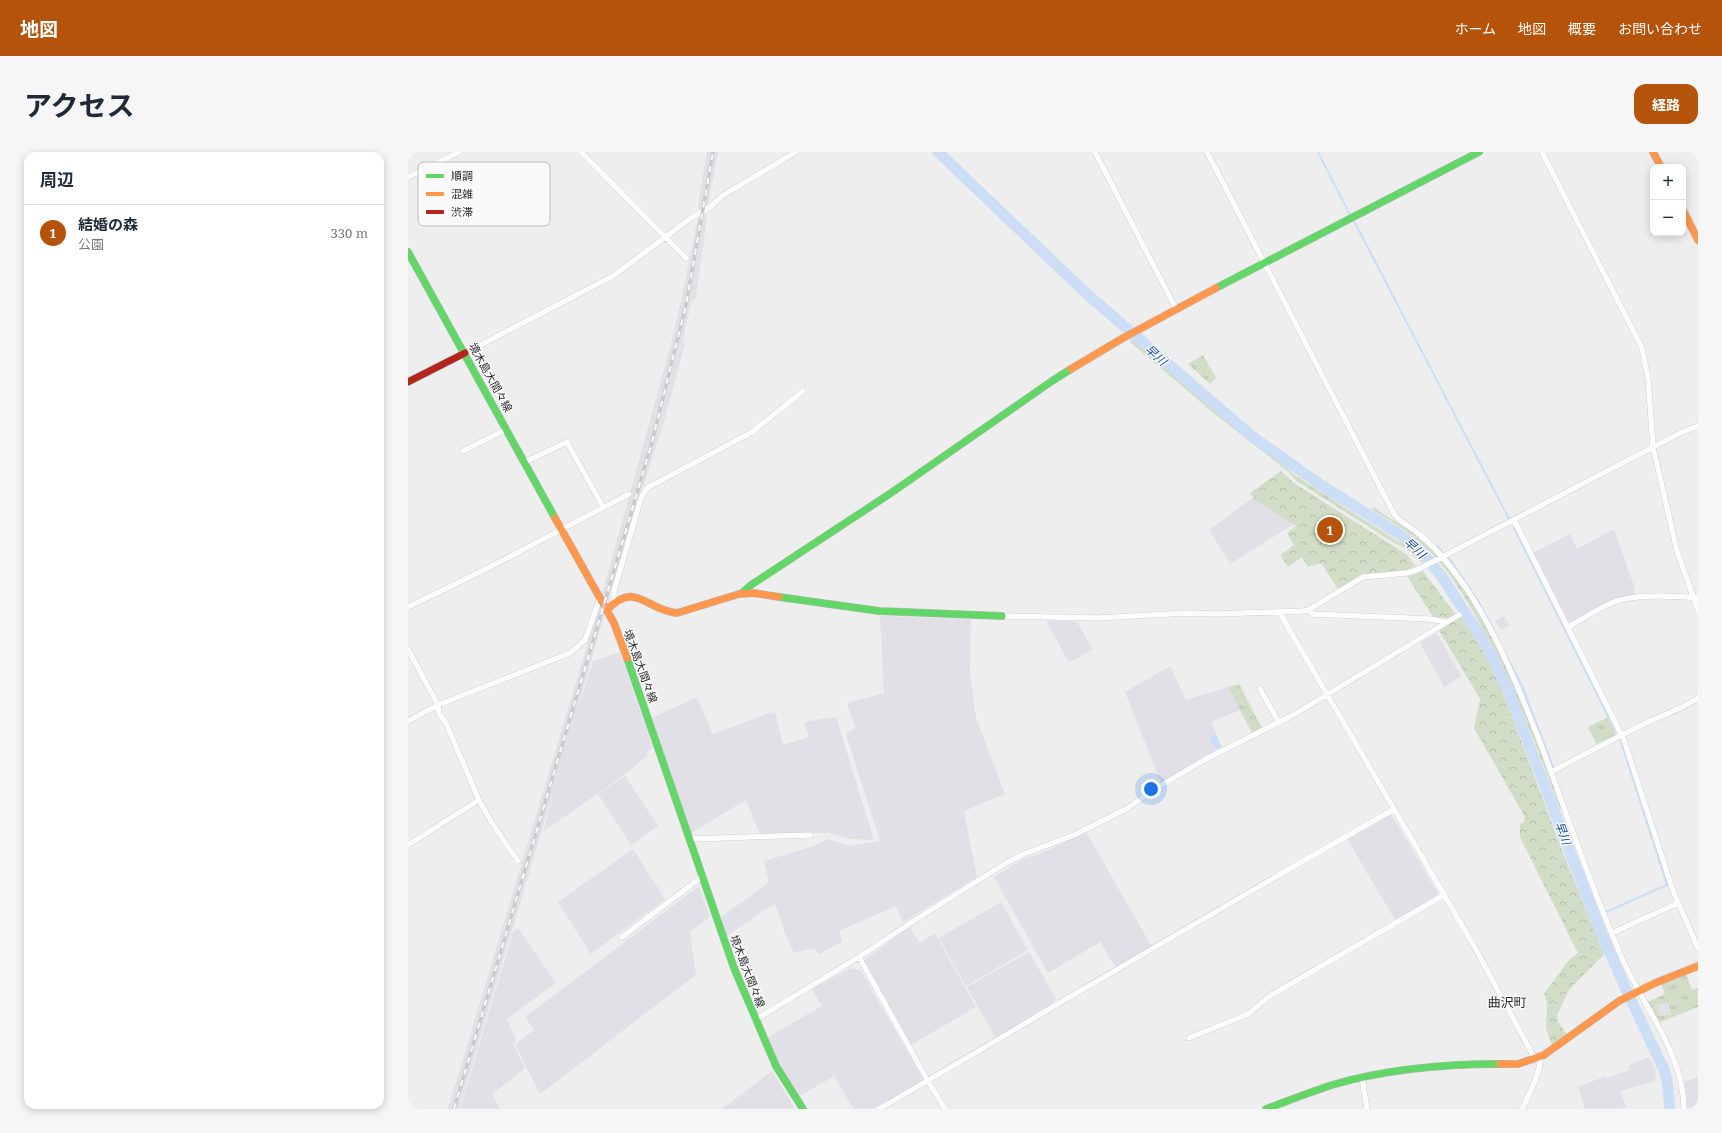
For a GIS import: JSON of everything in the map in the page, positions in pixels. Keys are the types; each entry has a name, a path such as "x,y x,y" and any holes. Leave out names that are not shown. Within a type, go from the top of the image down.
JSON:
{"street":[{"path":"439,162 459,152"},
{"path":"581,152 686,258"},
{"path":"408,382 614,276 697,214 710,207 722,196 796,152"},
{"path":"1095,152 1176,309"},
{"path":"1207,152 1394,514 1399,521 1419,534 1462,582 1491,632 1520,690 1589,876 1622,958 1678,1068 1683,1090 1684,1109"},
{"path":"742,593 751,585 891,493 1052,381 1125,337 1265,262 1479,152"},
{"path":"1542,152 1642,348 1648,378 1653,447 1677,551 1696,597 1698,610"},
{"path":"1653,152 1659,164"},
{"path":"408,177 418,172"},
{"path":"1686,216 1698,240"},
{"name":"境木島大間々線","path":"408,252 562,528 607,610 620,637 734,968 776,1066 803,1109"},
{"path":"614,600 613,594 641,498 647,488 752,432 803,391"},
{"path":"607,610 614,600 623,597 639,597 667,613 678,613 742,593 879,611 1002,616 1098,618 1186,613 1216,614 1308,610 1363,577 1407,573 1424,566 1682,432 1698,426"},
{"path":"463,451 507,429"},
{"path":"525,462 567,442 603,507"},
{"path":"408,607 490,567 629,494"},
{"path":"1514,520 1621,735 1678,904 1698,948"},
{"path":"1568,627 1614,602 1638,597 1696,597"},
{"path":"408,721 438,705 570,653 585,640 600,598"},
{"path":"1308,610 1313,614 1430,619 1446,622"},
{"path":"1280,612 1393,810 1475,948 1540,1062 1538,1072 1522,1109"},
{"path":"755,1020 859,957 1006,863 1024,854 1074,835 1134,805 1160,786 1206,759 1280,723 1459,615"},
{"path":"408,649 438,705 439,714 446,724 479,800 492,823 518,861"},
{"path":"1260,689 1280,723"},
{"path":"1551,772 1621,735 1668,712 1691,703 1698,698"},
{"path":"408,845 479,800"},
{"path":"880,1109 1273,877 1393,810"},
{"path":"690,839 810,835"},
{"path":"622,937 703,876"},
{"path":"1189,1038 1248,1014 1271,995 1444,895"},
{"path":"1612,933 1678,904"},
{"path":"859,957 945,1109"},
{"path":"1266,1109 1332,1085 1362,1078 1417,1068 1479,1064 1507,1065 1537,1058 1622,999 1698,966"},
{"path":"1362,1078 1367,1109"}],"shaded area":[{"path":"707,152 718,152 708,205 699,210 700,193"},
{"path":"704,212 707,216 699,275 695,300 692,299 682,343 685,344 663,425 639,496 609,601 606,602 602,595 671,344 698,216"},
{"path":"1254,497 1257,501 1294,524 1230,564 1209,530"},
{"path":"1614,529 1634,586 1635,595 1615,599 1571,622 1568,621 1533,553 1570,534 1577,549"},
{"path":"600,602 605,612 575,719 593,661 620,652 653,747 646,753 648,755 624,775 543,832 557,779 459,1109 448,1109"},
{"path":"880,616 971,619 970,675 976,718 1005,794 964,811 977,877 903,922 896,906 839,931 842,942 819,954 814,948 794,953 786,936 775,903 727,936 721,917 769,882 764,861 814,846 828,839 851,846 880,841 846,734 855,727 847,703 884,693"},
{"path":"1504,616 1510,625 1501,630 1495,621"},
{"path":"1046,620 1077,622 1093,649 1069,663"},
{"path":"1435,634 1438,635 1461,676 1444,687 1420,643"},
{"path":"1170,666 1186,700 1228,687 1240,710 1211,722 1216,734 1209,737 1215,750 1161,783 1125,692"},
{"path":"697,697 713,734 775,711 783,745 809,737 804,722 836,717 874,840 852,839 828,833 760,834 746,800 691,833 652,718"},
{"path":"625,776 658,826 631,845 598,794"},
{"path":"1391,814 1439,895 1395,920 1347,839"},
{"path":"1086,832 1152,947 1116,968 1100,942 1048,973 994,877 1023,859 1046,851"},
{"path":"633,849 665,899 591,954 558,902"},
{"path":"699,886 710,917 690,932 696,975 540,1094 515,1044 534,1030 525,1017"},
{"path":"1001,902 1028,950 966,986 939,938"},
{"path":"910,927 919,943 935,933 976,1007 911,1045 864,960"},
{"path":"518,928 556,983 507,1019 516,1041 513,1044 525,1068 492,1094 500,1109 460,1109 513,932"},
{"path":"1029,952 1056,998 1052,1007 995,1037 967,987"},
{"path":"851,968 861,971 923,1079 873,1109 854,1109 834,1076 798,1097 780,1066 767,1038 822,1006 812,989"},
{"path":"1669,1002 1671,1014 1660,1016 1657,1005"},
{"path":"1649,1057 1655,1068 1656,1081 1620,1091 1626,1107 1620,1109 1585,1109 1578,1087 1606,1076 1607,1078 1629,1070 1629,1065"},
{"path":"772,1071 795,1109 722,1109"},
{"path":"1698,1077 1698,1109 1686,1109 1684,1082"}],"green space":[{"path":"1131,338 1218,413 1293,474 1399,542 1401,540 1416,552 1424,562 1422,563 1405,548 1394,543 1298,482 1285,469 1216,415 1130,342"},
{"path":"1203,355 1216,378 1210,384 1188,364"},
{"path":"1281,471 1294,483 1406,554 1416,566 1408,570 1361,575 1338,589 1321,563 1308,567 1302,557 1288,567 1280,555 1294,545 1287,533 1296,526 1257,501 1250,493"},
{"path":"1374,507 1389,518 1414,531 1437,553 1436,556 1456,575 1465,588 1494,639 1516,686 1563,808 1560,809 1522,710 1500,662 1488,638 1451,576 1426,548 1404,530 1372,510"},
{"path":"1423,571 1456,615 1448,618 1433,617 1407,576"},
{"path":"1461,616 1484,652 1502,690 1566,860 1604,954 1569,990 1557,1015 1558,1022 1567,1034 1552,1046 1546,1028 1547,1003 1544,994 1568,961 1578,953 1520,837 1520,824 1524,822 1525,817 1474,728 1480,699 1440,632 1440,630"},
{"path":"1239,684 1262,728 1252,733 1228,687"},
{"path":"1608,717 1616,735 1596,744 1588,727"},
{"path":"1686,974 1692,990 1698,988 1698,1007 1658,1023 1647,1002 1665,994 1661,984","holes":["1668,1002 1671,1014 1660,1016 1657,1005"]}],"water":[{"path":"1216,734 1222,747 1215,750 1209,737"}],"waterway":[{"name":"早川","path":"938,152 1088,295 1253,437 1321,485 1420,549 1442,577 1492,656 1508,690 1600,930 1664,1070 1667,1081 1670,1109"},
{"path":"1318,152 1350,215"},
{"path":"1354,221 1509,519"},
{"path":"1514,528 1616,732"},
{"path":"1437,546 1442,551"},
{"path":"1449,558 1478,601 1494,630"},
{"path":"1507,657 1523,688 1553,767"},
{"path":"1606,912 1667,885 1621,742"}],"railway":[{"path":"454,1109 651,446 686,305 713,152"}],"traffic: fast":[{"path":"1216,288 1479,152"},
{"path":"408,252 555,518"},
{"path":"742,593 751,585 891,493 1071,369"},
{"path":"779,597 879,611 1002,616"},
{"path":"627,658 734,968 776,1066 803,1109"},
{"path":"1266,1109 1332,1085 1373,1075 1436,1066 1500,1064"}],"traffic: slow":[{"path":"1653,152 1659,164"},
{"path":"1686,216 1698,240"},
{"path":"1071,369 1123,338 1216,288"},
{"path":"555,518 614,623 627,658"},
{"path":"607,610 617,601 625,597 641,599 666,611 677,613 739,594 754,593 779,597"},
{"path":"1500,1064 1518,1064 1544,1055 1619,1001 1655,983 1698,966"}],"traffic: jam":[{"path":"408,382 465,353"}],"place":[{"name":"結婚の森","path":"1330,530"}],"district":[{"name":"曲沢町","path":"1507,1002"}]}
